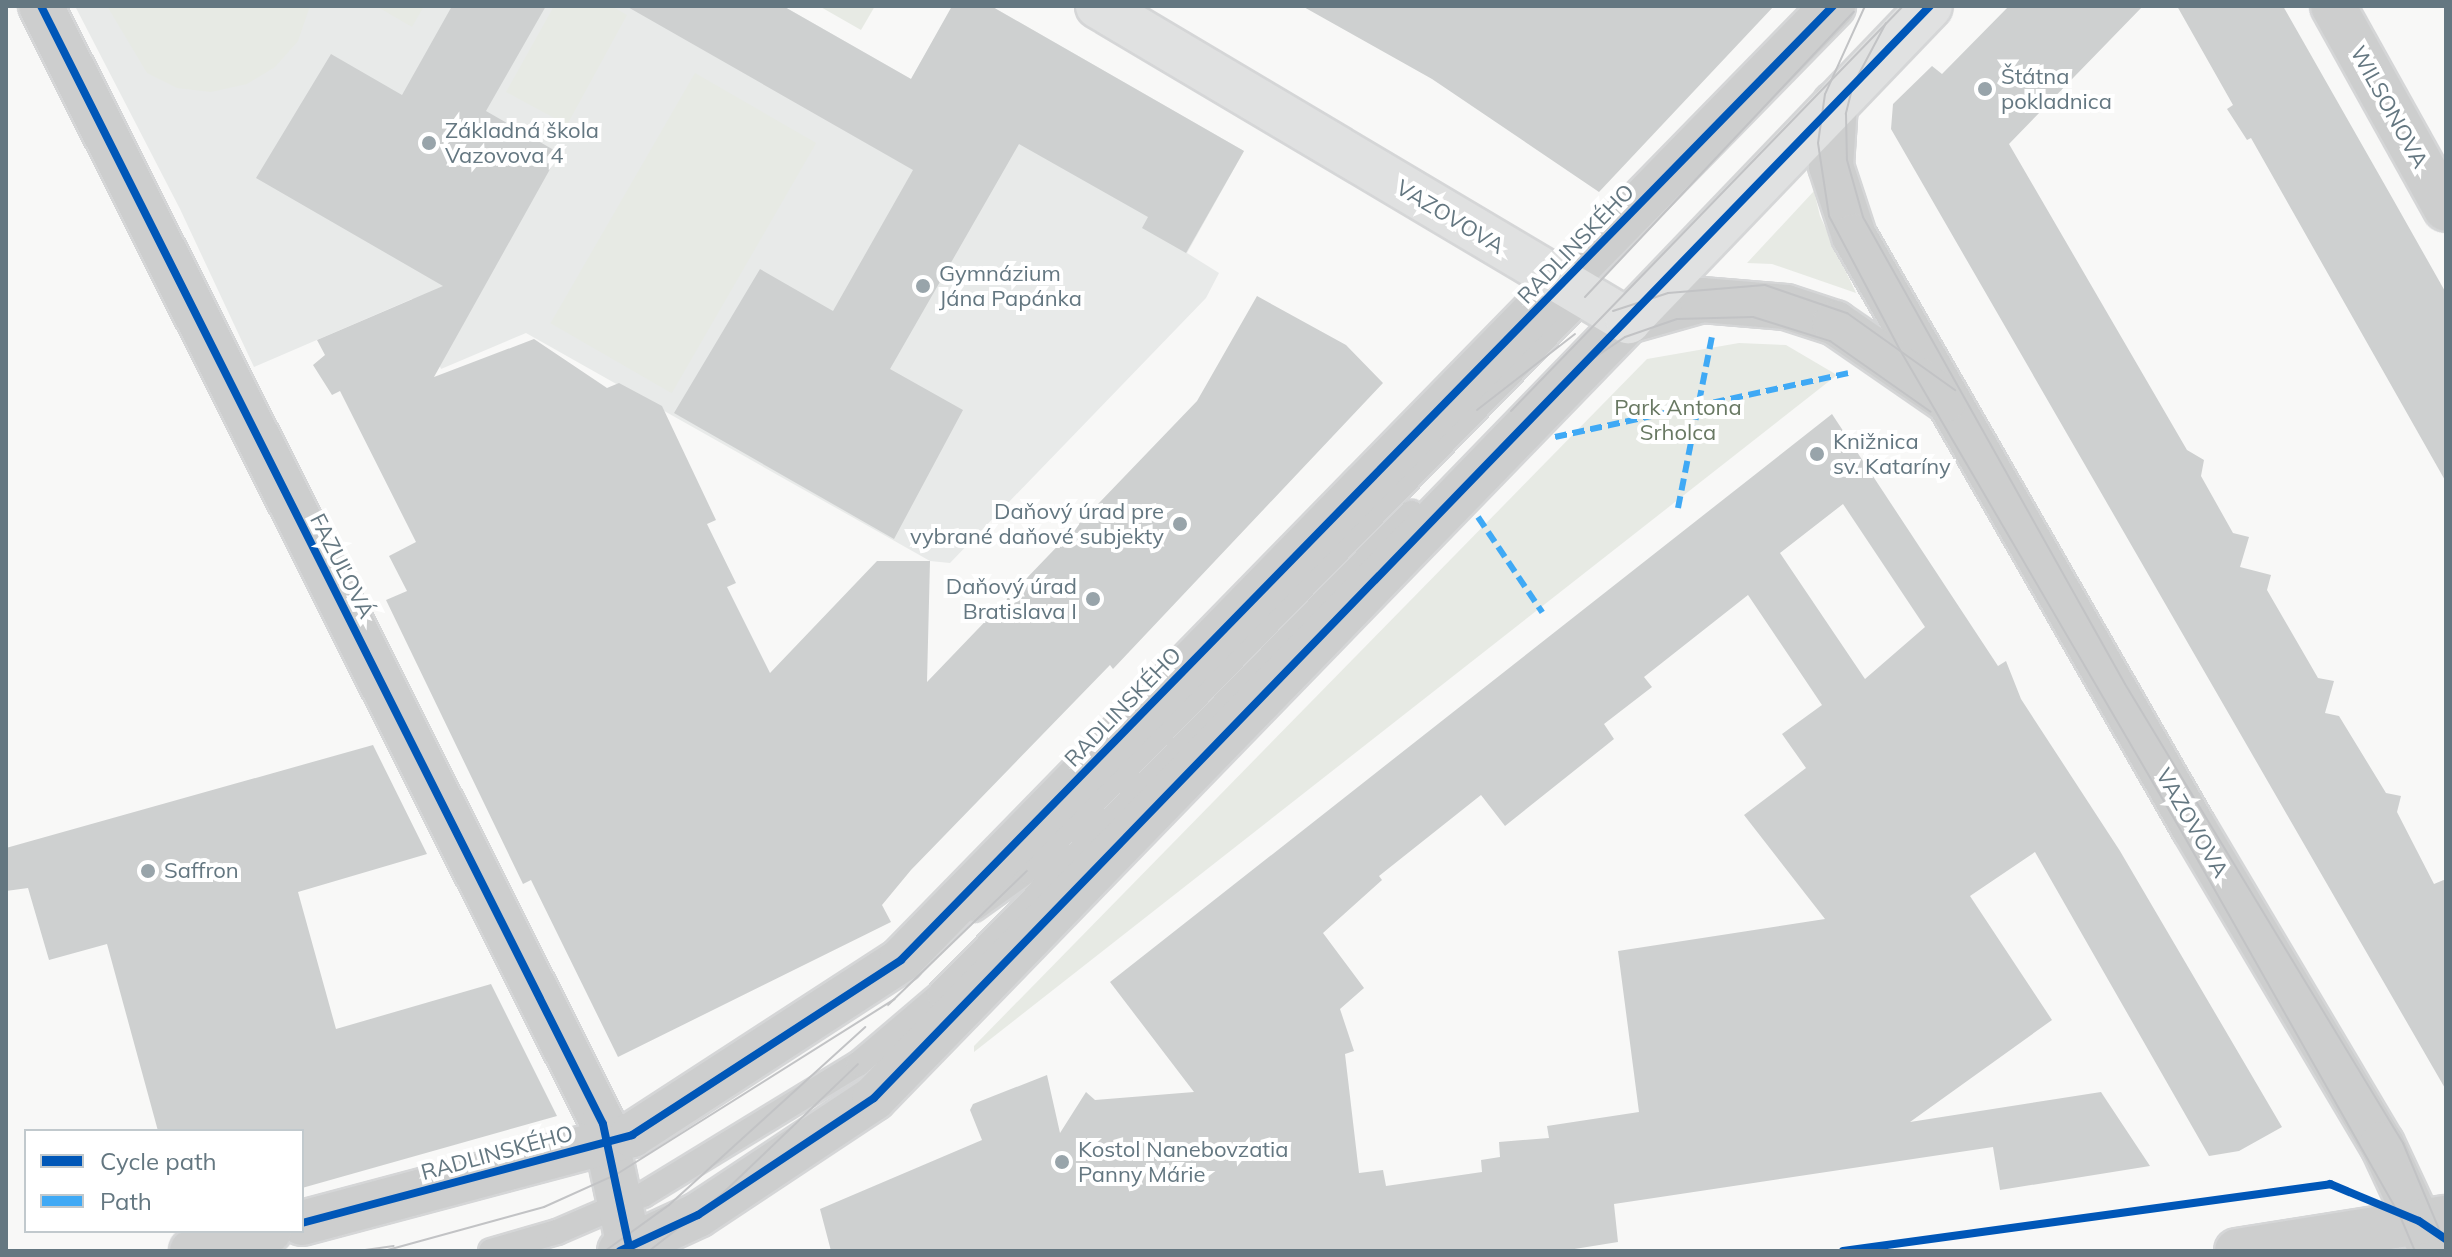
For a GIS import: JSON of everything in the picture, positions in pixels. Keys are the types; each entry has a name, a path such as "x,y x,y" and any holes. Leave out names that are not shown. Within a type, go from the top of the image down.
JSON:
{"main road":[{"name":"VAZOVOVA","path":"1098,6 1628,321"},
{"path":"1628,321 1930,6"}],"street":[{"name":"FAZUĽOVÁ","path":"41,6 609,1143 626,1238"},
{"name":"RADLINSKÉHO","path":"304,1222 609,1143 654,1124 901,960 1573,291 1833,6"},
{"name":"WILSONOVA","path":"2333,6 2446,209"},
{"name":"VAZOVOVA","path":"1835,104 1831,166 1844,215 1945,399 2432,1230"},
{"name":"VAZOVOVA","path":"1628,321 1702,300 1786,307 1835,323 1945,399"},
{"path":"626,1238 698,1215 874,1098 1628,321"},
{"path":"2237,1251 2432,1230"},
{"path":"192,1251 261,1233"}],"lane":[{"name":"RADLINSKÉHO","path":"901,960 1027,871 1573,291"},
{"path":"491,1251 557,1232 626,1238"}],"shaded area":[{"path":"75,6 783,6 911,79 953,6 991,6 1244,151 1187,253 1219,273 1206,298 950,563 930,561 526,333 441,369 412,299 254,367 180,209"}],"green space":[{"path":"107,6 310,6 298,41 275,67 247,84 211,92 177,88 147,73"},
{"path":"376,6 424,6 412,27"},
{"path":"554,6 611,6 627,15 567,125 506,92"},
{"path":"819,6 875,6 861,30"},
{"path":"695,73 816,143 672,393 550,323"},
{"path":"1814,191 1820,216 1856,293 1772,264 1747,263"},
{"name":"Park Antona Srholca","path":"1739,343 1786,345 1837,375 974,1052 974,1046 1647,359"}],"building":[{"path":"452,6 546,6 486,111 559,153 434,377 534,339 607,388 619,383 662,406 716,520 707,524 736,583 727,587 770,673 877,561 930,561 927,682 1197,401 1257,296 1346,345 1383,383 1113,669 1110,665 911,870 882,905 891,922 618,1057 531,880 523,884 386,600 407,591 389,556 416,542 340,391 332,395 313,365 325,355 317,340 443,286 256,178 331,54 402,95"},
{"path":"626,6 783,6 911,79 952,6 991,6 1244,151 1186,253 1142,228 1148,217 1019,144 890,369 963,410 894,539 674,413 760,269 833,311 913,170"},
{"path":"1302,6 1774,6 1599,192 1432,79"},
{"path":"2009,6 2143,6 2009,144 2187,450 2204,460 2201,476 2233,533 2249,537 2240,567 2271,575 2267,590 2318,678 2334,681 2325,713 2339,716 2386,793 2401,796 2397,812 2434,884 2446,879 2446,1090 1891,129 1893,104 1932,66 1942,74"},
{"path":"2177,6 2283,6 2446,293 2446,482 2251,138 2247,140 2227,109 2233,105"},
{"path":"1832,414 1998,666 2006,661 2021,699 2120,851 2282,1127 2239,1151 2209,1156 2035,852 1970,896 2052,1020 1910,1122 2101,1092 2150,1166 2000,1190 1993,1147 1614,1204 1618,1242 1562,1251 831,1251 820,1209 982,1140 970,1110 973,1104 1047,1075 1060,1133 1086,1092 1095,1100 1194,1092 1110,982","holes":["1843,504 1925,627 1865,679 1780,553","1748,595 1822,705 1782,734 1806,768 1744,815 1825,919 1618,951 1639,1112 1547,1126 1549,1138 1499,1142 1500,1157 1481,1160 1482,1172 1386,1186 1383,1170 1359,1173 1345,1054 1354,1051 1340,1009 1364,988 1323,933 1382,880 1379,876 1481,795 1505,826 1614,739 1604,724 1652,687 1644,677"]},
{"path":"373,745 427,854 298,892 336,1029 491,984 557,1116 304,1187 304,1129 157,1129 107,944 49,960 28,888 6,891 6,848"}],"tram line":[{"path":"1865,6 1825,94 1818,143 1829,216 1900,350 2183,834 2400,1216 2415,1251"},
{"path":"1511,411 1903,6"},
{"path":"1585,297 1854,12"},
{"path":"1886,23 1853,85 1846,114 1847,160 1863,217 2125,684 2403,1143 2446,1246"},
{"path":"1613,311 1668,293 1765,285 1847,313 1955,390"},
{"path":"1585,364 1625,337 1677,319 1753,317 1830,341 1931,412"},
{"path":"1477,410 1575,334"},
{"path":"888,1005 1027,871"},
{"path":"384,1251 544,1207 617,1174 895,999"},
{"path":"605,1251 669,1205 865,1027"},
{"path":"649,1251 722,1194 858,1064"},
{"path":"358,1251 394,1246"}],"marked path":[{"path":"1678,508 1712,336"},
{"path":"1555,437 1848,373"},
{"path":"1478,517 1542,612"}],"cycle path":[{"path":"41,6 603,1124 630,1251"},
{"path":"304,1222 632,1135 901,960 1833,6"},
{"path":"620,1251 698,1215 874,1098 1930,6"},
{"path":"1843,1251 2330,1184 2419,1221 2446,1239"}],"place":[{"name":"Štátna pokladnica","path":"1985,89"},
{"name":"Základná škola Vazovova 4","path":"429,143"},
{"name":"Gymnázium Jána Papánka","path":"923,286"},
{"name":"Knižnica sv. Kataríny","path":"1817,454"},
{"name":"Daňový úrad pre vybrané daňové subjekty","path":"1180,524"},
{"name":"Daňový úrad Bratislava I","path":"1093,599"},
{"name":"Saffron","path":"148,871"},
{"name":"Kostol Nanebovzatia Panny Márie","path":"1062,1162"}]}
